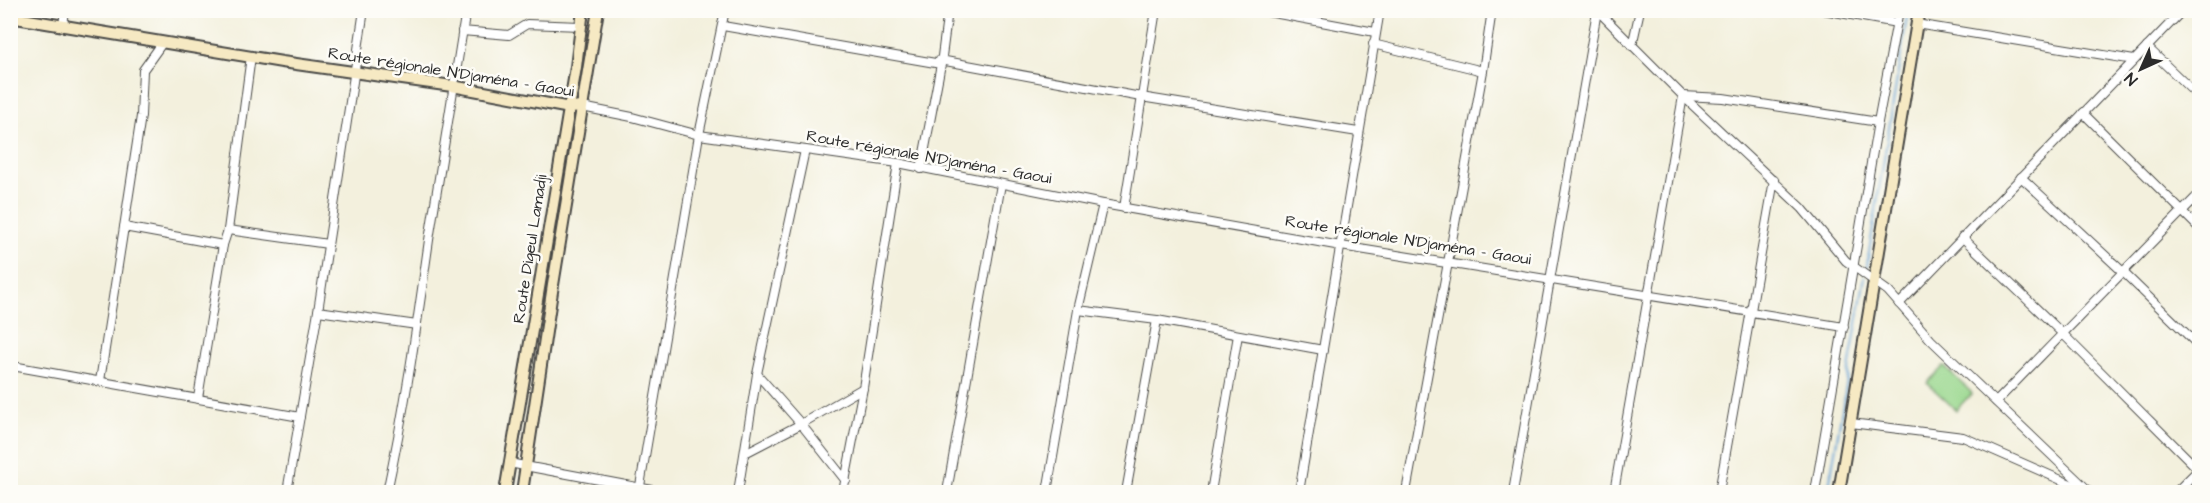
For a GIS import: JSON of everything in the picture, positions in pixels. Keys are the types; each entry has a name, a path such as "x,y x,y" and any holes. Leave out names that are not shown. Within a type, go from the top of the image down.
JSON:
{"street":[{"path":"63,26 65,10"},
{"path":"287,492 318,311 364,10"},
{"path":"387,492 398,442 452,86 466,10"},
{"name":"Route Digeul Lamadji","path":"505,492 570,108 583,10"},
{"name":"Route Digeul Lamadji","path":"522,492 598,10"},
{"path":"639,490 699,135 725,10"},
{"path":"921,169 948,10"},
{"path":"1124,208 1156,10"},
{"path":"1257,10 1376,32"},
{"path":"1299,492 1380,10"},
{"path":"1406,492 1449,262 1492,10"},
{"path":"1632,46 1640,10"},
{"path":"1823,10 1897,23"},
{"path":"1815,492 1856,268 1878,122 1899,10"},
{"path":"1839,492 1918,10"},
{"path":"1899,304 2183,10"},
{"path":"1597,11 1683,96 1774,180 1856,268 1873,279 1899,304 1920,329 2090,492"},
{"path":"1513,492 1597,11"},
{"name":"Route régionale N'Djaména - Gaoui","path":"10,17 452,86 570,108 582,107 632,117 699,135 898,163 1124,208 1341,246 1750,310 1844,327"},
{"path":"462,31 509,35 527,24 581,26"},
{"path":"1916,24 2134,60"},
{"path":"723,26 1358,132"},
{"path":"100,381 141,116 143,70 163,42"},
{"path":"1373,44 1483,71"},
{"path":"2146,47 2199,98"},
{"path":"198,398 223,245 228,230 251,56"},
{"path":"1683,96 1723,98 1878,122"},
{"path":"1614,492 1683,96"},
{"path":"2083,113 2199,229"},
{"path":"738,492 757,374 805,150"},
{"path":"843,492 863,388 898,163"},
{"path":"2021,177 2123,272 2199,348"},
{"path":"1719,492 1774,180"},
{"path":"947,492 1001,184"},
{"path":"1996,402 2064,335 2199,193"},
{"path":"1047,492 1078,310 1103,204"},
{"path":"123,227 223,245"},
{"path":"228,230 328,244"},
{"path":"1962,237 2199,469 2176,492"},
{"path":"1078,310 1156,320 1323,350"},
{"path":"318,311 417,325"},
{"path":"1126,492 1156,320"},
{"path":"1211,492 1238,335"},
{"path":"10,368 18,367 300,417"},
{"path":"757,374 801,424 846,481"},
{"path":"745,453 863,388"},
{"path":"1851,423 1963,437 2090,492"},
{"path":"509,463 639,490 663,492"}],"green space":[{"path":"1944,366 1972,393 1956,410 1927,383"}],"waterway":[{"path":"1866,271 1908,10"},
{"path":"1828,492 1865,276"}]}
